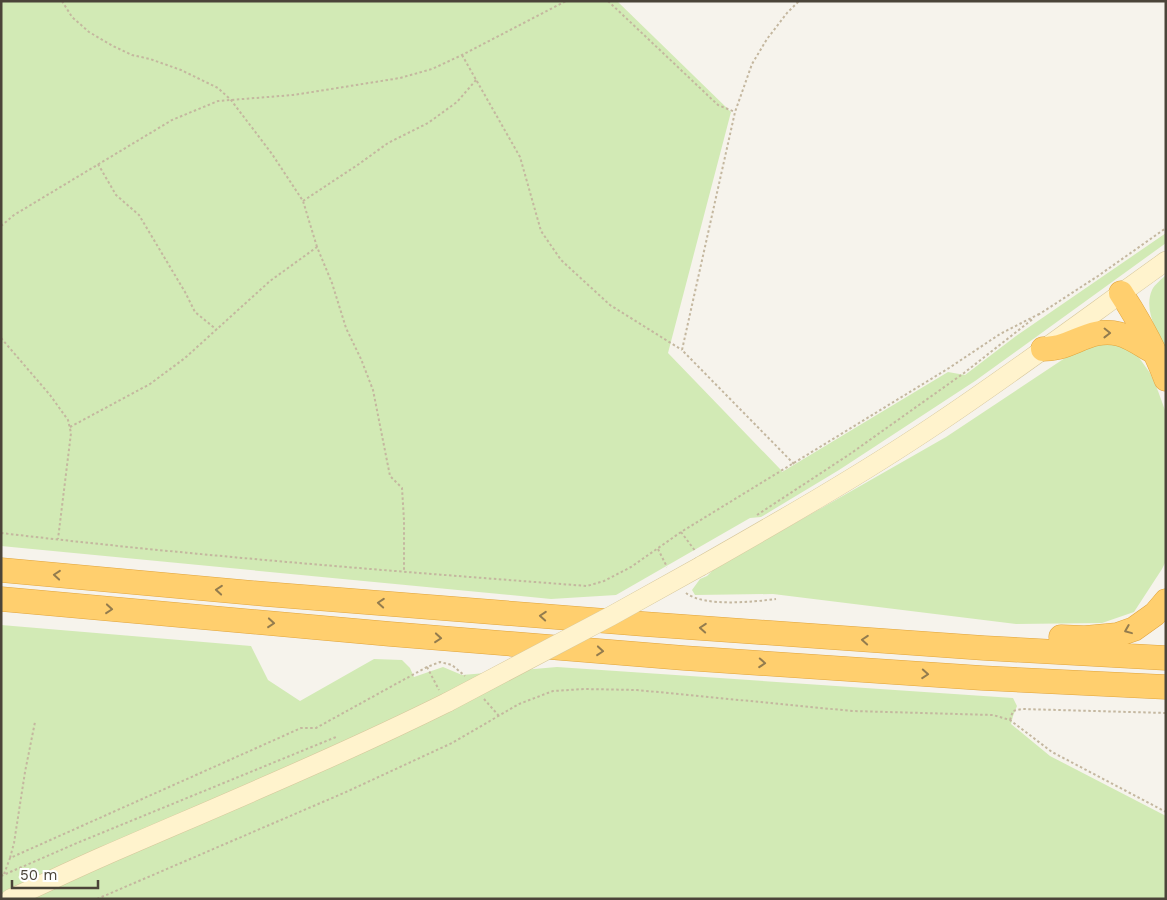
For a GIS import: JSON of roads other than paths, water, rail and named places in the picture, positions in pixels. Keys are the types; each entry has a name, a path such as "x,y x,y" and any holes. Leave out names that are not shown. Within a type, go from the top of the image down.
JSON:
{"highway":[{"path":"1121,293 1154,352 1166,379"},
{"path":"1043,349 1059,347 1094,333 1106,333 1130,338 1154,352"},
{"path":"1,570 275,595 663,625 984,648 1166,658"},
{"path":"4,600 684,658 982,678 1166,687"},
{"path":"984,648 1018,636 1085,638 1117,635 1134,628 1155,614 1166,601"}],"main road":[{"path":"10,899 389,731 442,694 603,621 698,558 845,482 934,426 1166,261"}]}
